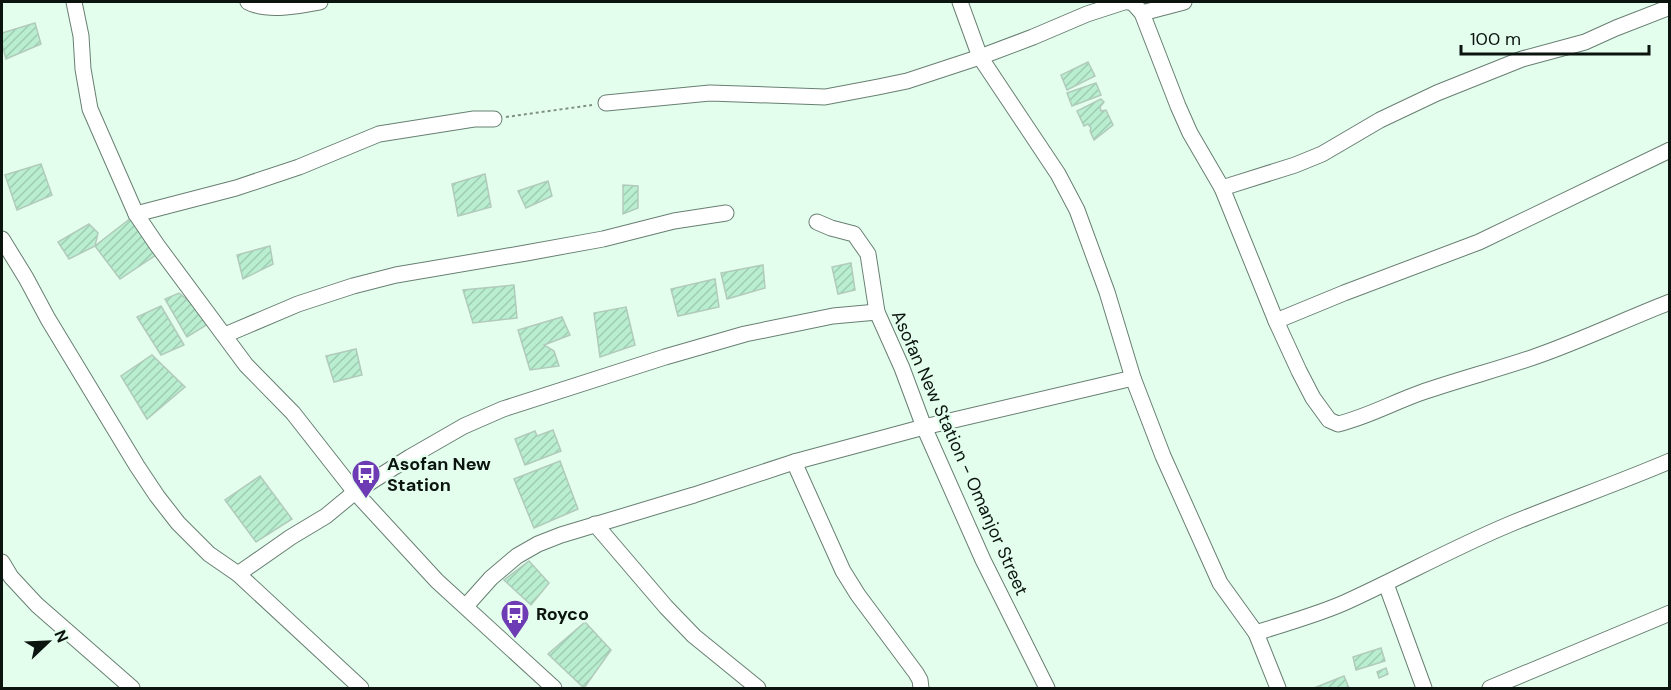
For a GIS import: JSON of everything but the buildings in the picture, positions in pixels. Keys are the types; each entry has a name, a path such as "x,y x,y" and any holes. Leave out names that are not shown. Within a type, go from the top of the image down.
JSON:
{"street":[{"path":"74,2 81,36 83,69 90,109 136,214 246,364 293,413 355,492 437,581 554,688"},
{"path":"248,2 260,7 298,6 320,2"},
{"path":"960,2 980,57 1058,174 1077,210 1107,292 1133,378 1163,456 1220,583 1256,633 1278,688"},
{"path":"606,103 710,93 825,97 907,81 980,57 1087,14 1126,2 1133,3 1142,13 1190,133 1222,188 1276,321 1313,398 1329,420 1338,424 1363,417 1420,393 1532,358 1596,334 1670,302"},
{"path":"1142,13 1184,2"},
{"path":"1222,188 1322,154 1380,120 1437,93 1522,59 1585,42 1670,7"},
{"path":"136,214 257,181 299,167 379,134 474,119 494,119"},
{"path":"1276,321 1479,242 1670,150"},
{"path":"225,335 298,304 396,275 603,239 674,221 726,213"},
{"path":"817,222 854,234 868,255 877,312"},
{"path":"2,239 48,320 137,466 178,523 209,554 238,574 361,688"},
{"name":"Asofan New Station - Omanjor Street","path":"238,574 326,516 355,492 410,457 464,426 503,409 745,334 832,316 877,312 902,368 924,427 983,560 1047,688"},
{"path":"466,606 491,578 517,556 538,544 595,524 794,462 924,427 1133,378"},
{"path":"1256,633 1313,615 1386,584 1431,560 1508,525 1670,461"},
{"path":"794,462 843,571 916,673 921,688"},
{"path":"595,524 694,636 758,688"},
{"path":"2,562 11,577 37,605 132,688"},
{"path":"1386,584 1424,688"},
{"path":"1490,688 1670,613"}],"path":[{"path":"494,119 606,103"}],"place":[{"name":"Asofan New Station","path":"366,500"},
{"name":"Royco","path":"515,640"}]}
